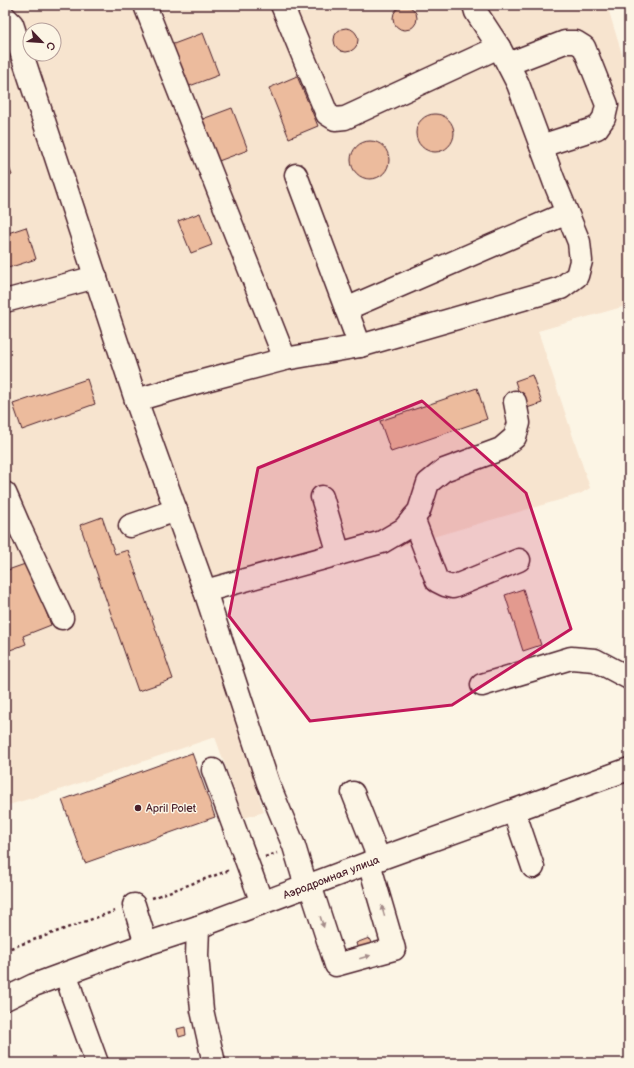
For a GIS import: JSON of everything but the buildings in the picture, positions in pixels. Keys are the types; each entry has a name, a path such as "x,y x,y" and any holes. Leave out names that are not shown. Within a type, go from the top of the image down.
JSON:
{"street":[{"path":"146,5 285,359"},
{"path":"282,5 327,114 335,119 345,118 504,56 565,42 576,42 584,47 607,105 604,118 597,128 541,146"},
{"path":"136,400 195,382 285,359 360,346 561,288 577,276 581,261 578,242 518,84 504,56 476,12 474,5"},
{"path":"5,17 12,24 136,400 205,591 268,782 294,846 336,965 394,948 374,861 353,793"},
{"path":"296,174 360,346"},
{"path":"346,309 567,213"},
{"path":"5,301 96,276"},
{"path":"205,591 382,542 404,530 419,511 428,483 444,470 501,449 515,437 519,423 516,402"},
{"path":"5,493 62,618"},
{"path":"322,496 339,554"},
{"path":"130,526 176,510"},
{"path":"414,518 437,581 445,585 453,587 519,560"},
{"path":"482,685 571,658 595,660 629,678"},
{"name":"Аэродромная улица","path":"34,985 146,944 198,927 629,768"},
{"path":"213,770 262,903"},
{"path":"514,810 533,867"},
{"path":"134,905 146,944"},
{"path":"198,927 197,956 202,1010 214,1063"},
{"path":"66,974 97,1063"},
{"path":"5,980 34,985"},
{"path":"5,990 34,985"},
{"path":"5,999 34,985"},
{"path":"5,1009 34,985"}],"highlighted area":[{"path":"422,401 526,493 571,629 452,705 310,721 229,616 258,468"}],"shaded area":[{"path":"5,5 607,5 629,77 629,305 538,331 590,488 580,494 221,599 237,653 280,778 256,787 264,812 244,818 215,737 56,791 5,806"}],"place":[{"name":"April Polet","path":"138,808"}]}
